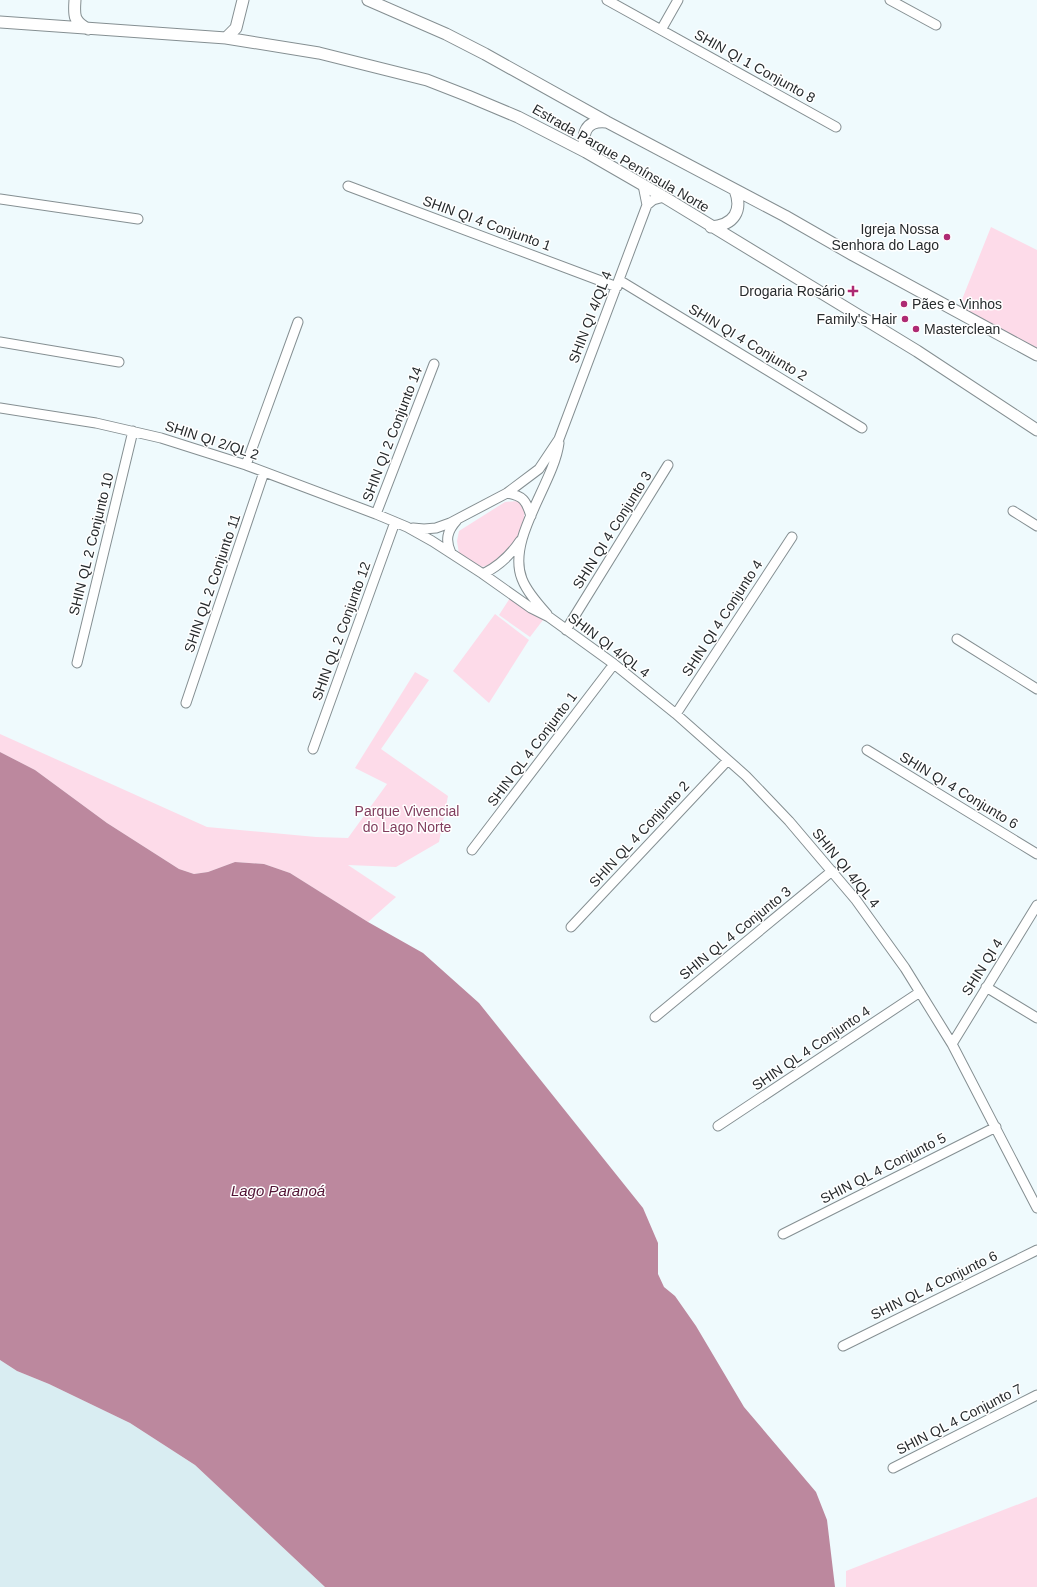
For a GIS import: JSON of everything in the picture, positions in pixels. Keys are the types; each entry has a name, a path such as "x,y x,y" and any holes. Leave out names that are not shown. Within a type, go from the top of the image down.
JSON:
{"main road":[{"path":"75,0 76,21 79,25 88,29"},
{"path":"226,38 236,28 243,0"},
{"name":"Estrada Parque Península Norte","path":"368,0 446,34 1037,355"},
{"name":"Estrada Parque Península Norte","path":"0,22 226,38 319,53 427,80 518,117 586,152 664,197 917,351 1037,430"},
{"path":"586,152 583,136 586,129 599,121 607,122"},
{"path":"711,227 720,226 729,222 735,216 738,203 735,190"}],"street":[{"name":"SHIN QI 1 Conjunto 8","path":"607,0 836,127"},
{"path":"661,30 678,0"},
{"path":"890,0 936,25"},
{"path":"643,185 647,205 653,200 664,197"},
{"name":"SHIN QI 4 Conjunto 1","path":"348,186 618,283"},
{"path":"0,199 138,219"},
{"name":"SHIN QI 4/QL 4","path":"549,617 534,599 522,580 519,560 520,551 531,516 552,469 560,439 647,205"},
{"name":"SHIN QI 4 Conjunto 2","path":"618,283 862,428"},
{"path":"246,465 298,322"},
{"path":"0,342 119,362"},
{"name":"SHIN QI 2 Conjunto 14","path":"376,514 434,364"},
{"name":"SHIN QI 2/QL 2","path":"0,408 54,416 133,431 186,444 376,514 407,527 451,554"},
{"name":"SHIN QL 2 Conjunto 10","path":"76,663 133,431"},
{"name":"SHIN QI 4/QL 4","path":"459,518 506,493 539,469 560,439"},
{"name":"SHIN QI 4 Conjunto 3","path":"566,630 668,465"},
{"name":"SHIN QL 2 Conjunto 11","path":"186,703 264,472"},
{"path":"506,493 521,497 526,502 531,516"},
{"path":"1013,511 1037,526"},
{"path":"451,554 447,544 448,532 459,518"},
{"name":"SHIN QI 2/QL 2","path":"407,527 430,529 450,523 459,518"},
{"name":"SHIN QL 2 Conjunto 12","path":"313,749 395,522"},
{"path":"483,574 497,566 511,554 524,536"},
{"name":"SHIN QI 4 Conjunto 4","path":"676,714 792,537"},
{"name":"SHIN QI 4/QL 4","path":"451,554 483,574 531,608 549,617 614,664 676,714 728,760 754,784 789,821 832,871 882,935 920,992 952,1044 1037,1208"},
{"path":"956,639 1037,688"},
{"name":"SHIN QL 4 Conjunto 1","path":"472,850 614,664"},
{"name":"SHIN QI 4 Conjunto 6","path":"867,750 1037,854"},
{"name":"SHIN QL 4 Conjunto 2","path":"570,927 728,760"},
{"name":"SHIN QL 4 Conjunto 3","path":"656,1017 832,871"},
{"name":"SHIN QI 4","path":"952,1044 1037,905"},
{"path":"986,987 1037,1018"},
{"name":"SHIN QL 4 Conjunto 4","path":"718,1126 920,992"},
{"name":"SHIN QL 4 Conjunto 5","path":"783,1234 996,1127"},
{"name":"SHIN QL 4 Conjunto 6","path":"843,1346 1037,1250"},
{"name":"SHIN QL 4 Conjunto 7","path":"893,1468 1037,1395"}],"shaded area":[{"path":"0,1360 17,1371 49,1384 130,1423 195,1465 325,1587 0,1587"}],"green space":[{"path":"991,227 1037,250 1037,348 959,307"},
{"path":"518,501 525,507 524,522 517,539 496,563 482,567 459,554 457,541 459,531 505,502"},
{"path":"510,598 543,620 530,637 499,615"},
{"path":"495,614 529,640 489,703 453,671"},
{"name":"Parque Vivencial do Lago Norte","path":"415,672 429,680 381,749 448,796 439,842 396,867 348,865 396,897 368,922 290,873 264,864 235,862 208,872 194,874 179,869 107,823 35,770 0,752 0,734 207,827 316,837 348,838 387,784 355,768"},
{"path":"1037,1497 1037,1587 846,1587 846,1571"}],"water":[{"name":"Lago Paranoá","path":"0,752 35,770 107,823 179,869 194,874 208,872 235,862 264,864 290,873 368,922 423,953 479,1003 643,1208 658,1243 658,1274 664,1287 675,1296 696,1326 744,1407 816,1492 827,1520 835,1587 325,1587 195,1465 130,1423 49,1384 17,1371 0,1360"}],"place":[{"name":"Igreja Nossa Senhora do Lago","path":"947,237"},
{"name":"Drogaria Rosário","path":"853,291"},
{"name":"Pães e Vinhos","path":"904,304"},
{"name":"Family's Hair","path":"905,319"},
{"name":"Masterclean","path":"916,329"}]}
